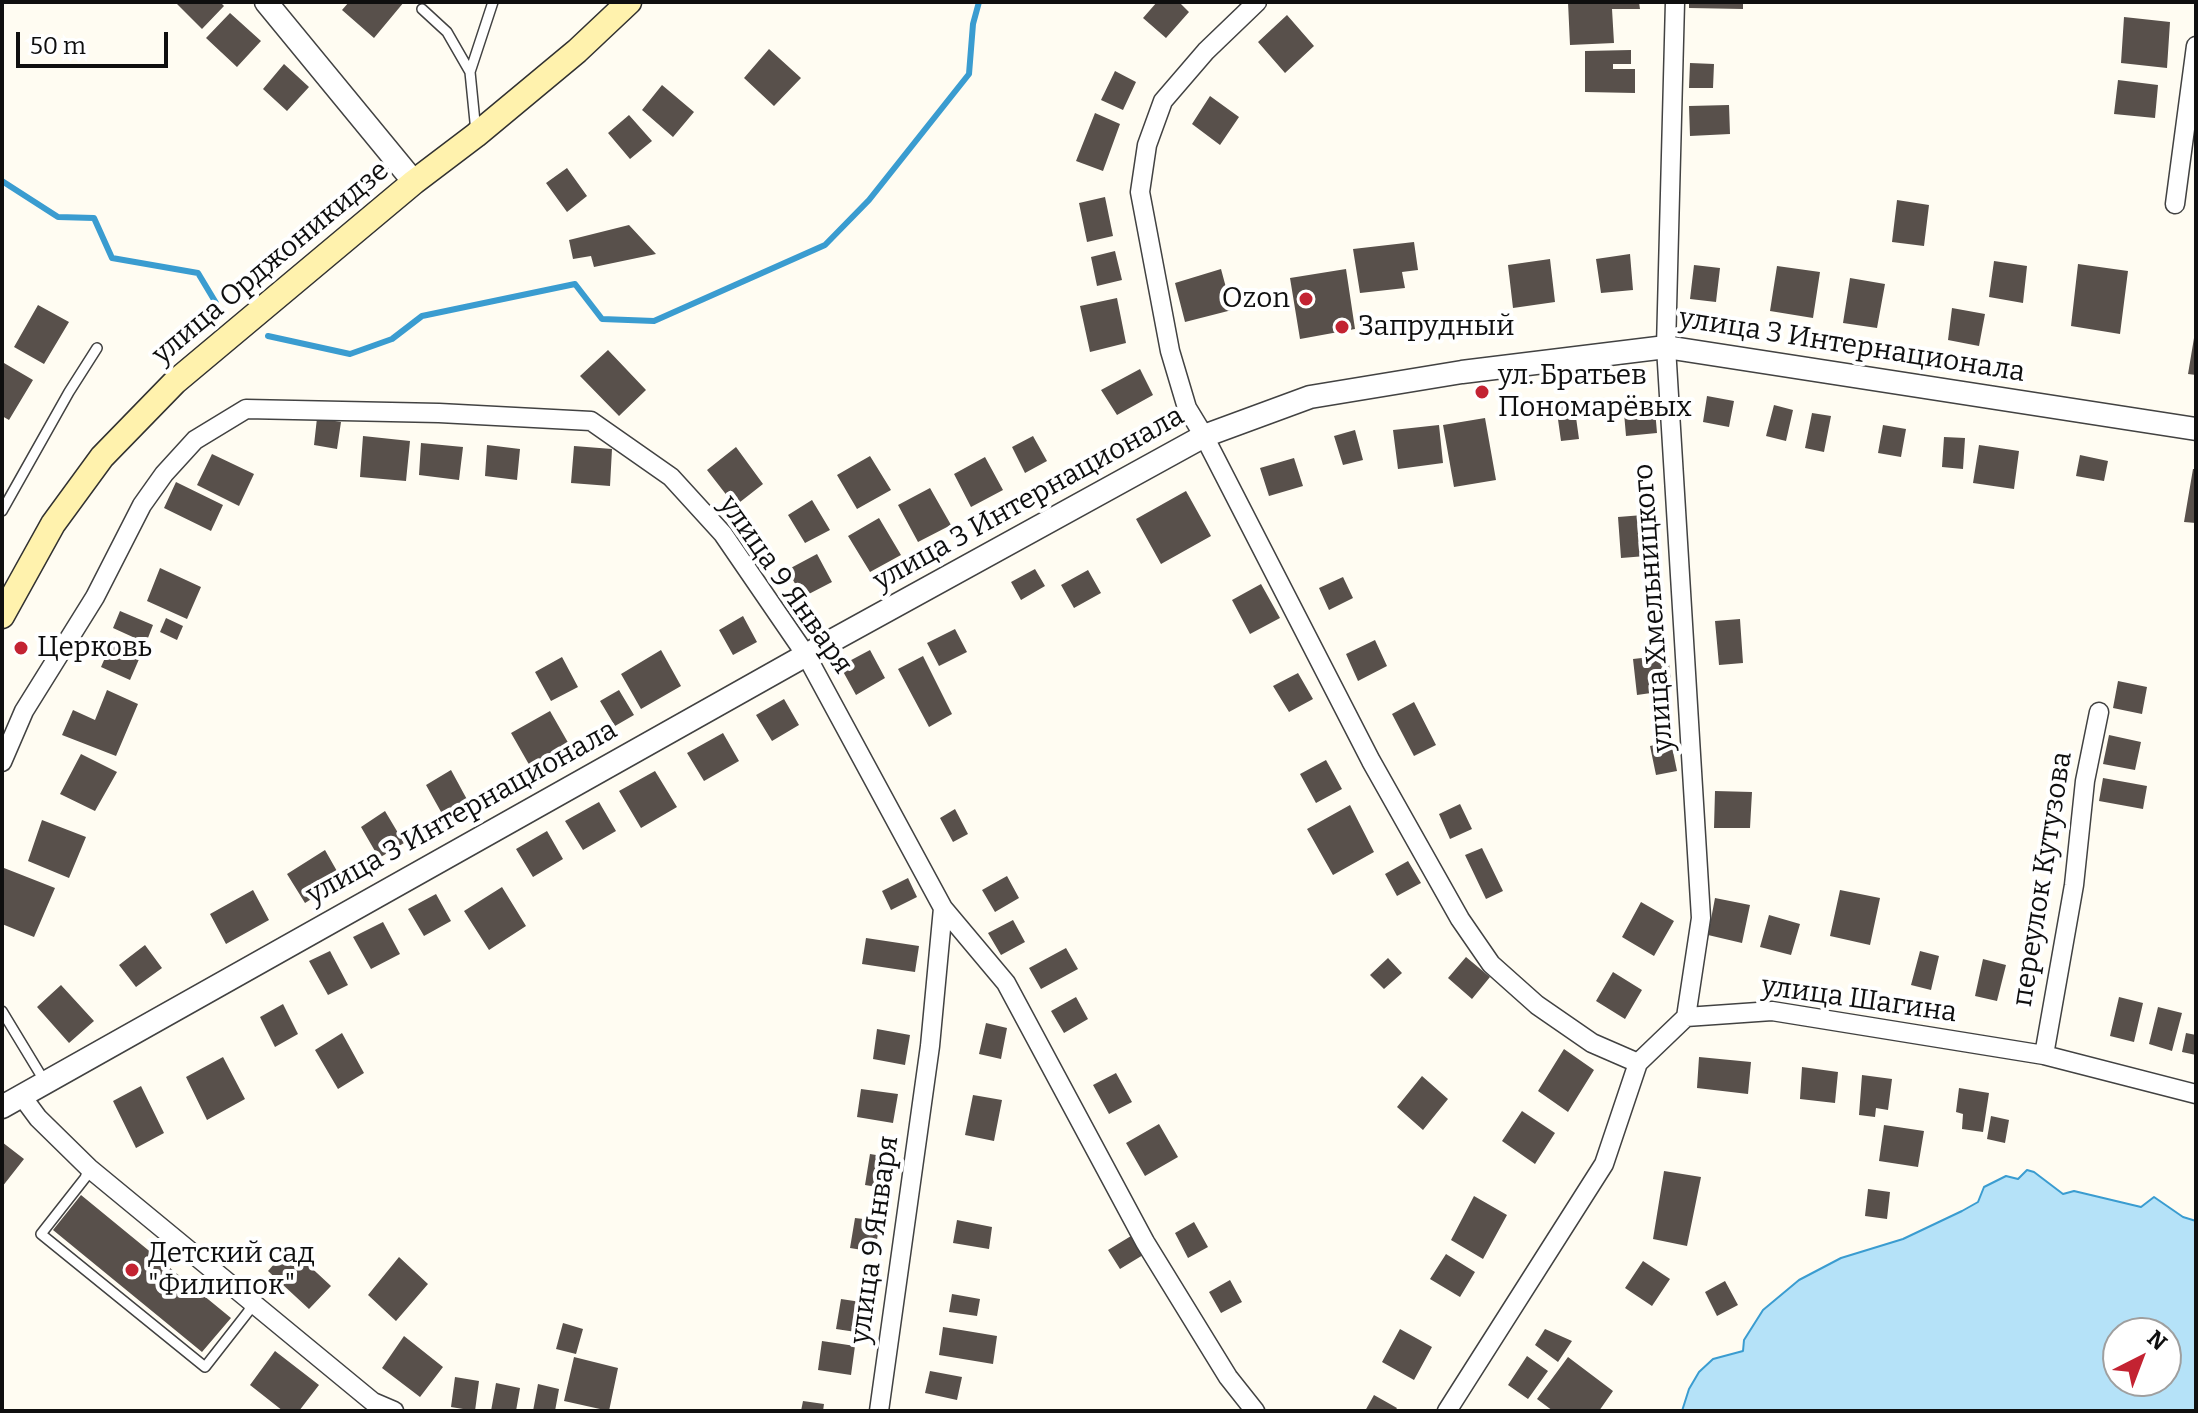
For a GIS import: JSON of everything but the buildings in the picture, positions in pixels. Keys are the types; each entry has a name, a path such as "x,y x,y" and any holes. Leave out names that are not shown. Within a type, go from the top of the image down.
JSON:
{"main road":[{"name":"улица Орджоникидзе","path":"2,616 53,524 102,457 175,382 414,182 577,51 629,2"}],"street":[{"path":"266,2 414,182"},
{"path":"1257,2 1206,51 1163,101 1147,145 1140,192 1170,351 1187,408 1371,761 1460,919 1491,964 1537,1005 1592,1043 1638,1063"},
{"name":"улица Хмельницкого","path":"1675,2 1666,347 1701,918 1686,1017"},
{"path":"2175,204 2196,46"},
{"name":"улица 3 Интернационала","path":"11,1101 806,655 1204,436 1310,397 1462,372 1666,347 2196,429"},
{"name":"улица 9 Января","path":"2,762 24,711 95,597 142,505 164,474 195,440 246,409 439,413 591,421 671,477 723,534 806,655 943,908 930,1046 879,1411"},
{"name":"переулок Кутузова","path":"2044,1055 2074,885 2085,781 2099,712"},
{"path":"943,908 1006,983 1145,1242 1228,1377 1255,1411"},
{"name":"улица Шагина","path":"1686,1017 1772,1011 2044,1055 2196,1094"},
{"path":"1447,1411 1604,1164 1638,1063 1686,1017"},
{"path":"11,1101 38,1118 89,1168 373,1402 394,1411"}],"lane":[{"path":"476,135 470,72 493,2"},
{"path":"422,9 447,32 470,72"},
{"path":"2,511 97,348"},
{"path":"2,1011 45,1082"},
{"path":"89,1168 85,1178 41,1234 205,1367 252,1304"}],"water":[{"path":"2027,1170 2063,1194 2074,1191 2141,1207 2154,1197 2183,1217 2196,1221 2196,1411 1682,1411 1699,1372 1713,1359 1743,1351 1744,1340 1763,1310 1799,1280 1841,1258 1903,1239 1962,1211 1978,1202 1984,1187 2006,1176 2018,1179"}],"waterway":[{"path":"268,336 350,354 392,339 422,316 575,284 602,319 654,321 825,245 869,200 969,74 973,24 979,2"},
{"path":"2,181 58,217 94,218 112,258 198,273 216,303"}],"place":[{"name":"Ozon","path":"1306,299"},
{"name":"Запрудный","path":"1342,327"},
{"name":"ул. Братьев Пономарёвых","path":"1482,392"},
{"name":"Церковь","path":"21,648"},
{"name":"Детский сад \"Филипок\"","path":"132,1270"}]}
